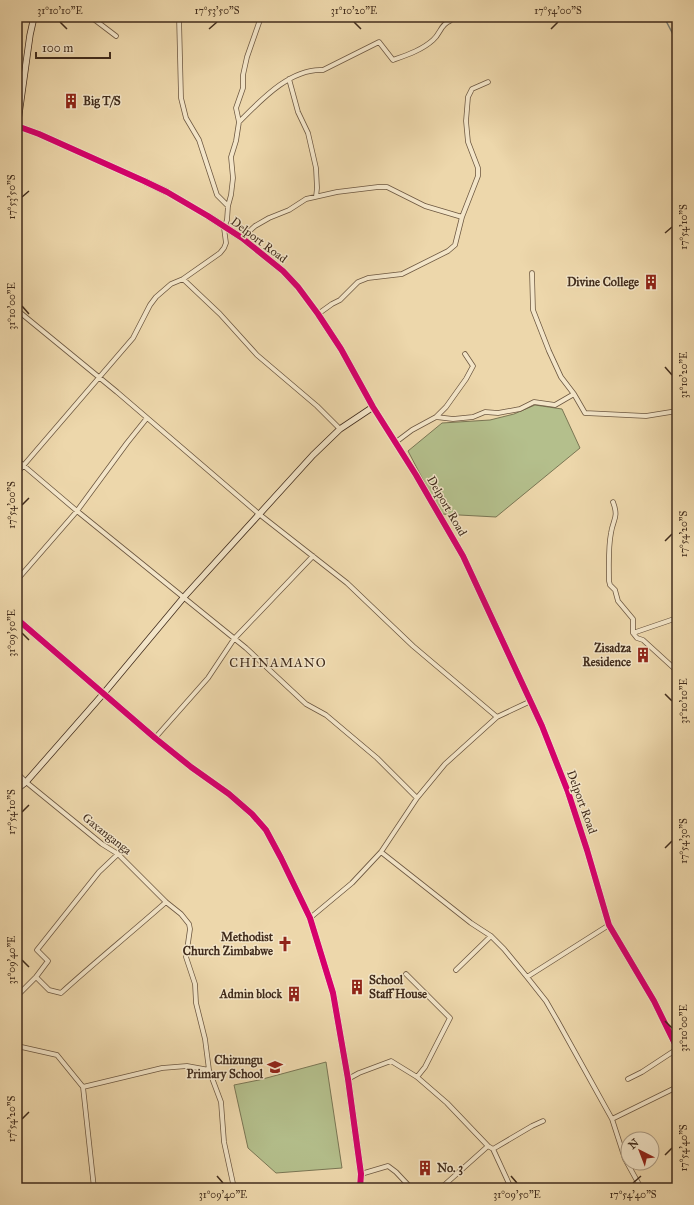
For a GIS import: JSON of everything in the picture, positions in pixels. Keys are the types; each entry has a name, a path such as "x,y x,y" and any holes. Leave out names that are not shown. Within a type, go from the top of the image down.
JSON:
{"street":[{"path":"17,127 34,17"},
{"path":"91,17 116,36"},
{"path":"179,17 182,98 186,118 199,140 217,195 228,206"},
{"path":"17,473 133,338 150,305 156,297 171,284 183,279 220,253 224,248 226,243 224,228 227,220 228,206 231,195 231,157 236,141 239,122 236,108 243,88 243,75 247,57 261,17"},
{"path":"239,122 269,93 289,79 313,69 323,70 378,42 393,60 414,52 433,40 443,25 450,21"},
{"path":"289,79 298,112 308,133 316,168 316,197"},
{"path":"318,314 340,300 358,282 368,278 402,274 448,251 455,244 462,216 478,176 478,168 468,142 466,121 468,97 472,89 488,82"},
{"name":"Delport Road","path":"17,127 39,134 167,192 242,238 283,271 298,287 318,314 341,349 373,407 416,475 463,556 531,701 568,792 588,850 609,925 654,1001 677,1049"},
{"path":"242,238 255,226 269,218 289,210 306,199 337,192 387,187 425,206 462,216"},
{"path":"532,273 533,310 561,377 574,394 585,413 646,416 677,411"},
{"path":"183,279 220,314 257,355 317,406 340,429"},
{"path":"17,310 100,377 259,514 347,583 413,646 497,717"},
{"path":"396,442 412,430 436,417 446,407 466,379 473,366 465,354"},
{"path":"436,417 453,419 473,417 485,412 498,413 520,409 534,402 555,405 574,394"},
{"path":"17,789 26,782 104,693 184,597 313,455 340,429 373,407"},
{"path":"17,580 77,511 147,418"},
{"path":"17,460 77,511 246,648 306,704 326,715 377,758 417,798"},
{"path":"613,502 616,509 615,521 611,531 610,585 615,590 618,601 633,619 632,633 637,638 643,640 677,671"},
{"path":"155,738 208,678 234,639 313,556"},
{"path":"632,633 677,618"},
{"path":"17,619 155,738 191,767 229,794 252,814 266,830 310,918 333,994 348,1078 361,1174 360,1188"},
{"path":"310,918 352,883 381,852 417,798 445,764 497,717 531,701"},
{"name":"Gaxanganga","path":"17,773 102,844 118,854 166,902 181,914 189,924 190,929 186,957 195,984 196,1003 205,1039 209,1070"},
{"path":"381,852 471,923 491,936 527,977 558,1020 612,1119 625,1159 641,1188"},
{"path":"17,996 36,977 48,961 37,950 99,872 118,854"},
{"path":"36,977 49,990 61,993 166,902"},
{"path":"527,977 609,925"},
{"path":"456,970 491,936"},
{"path":"406,974 450,1018 418,1077"},
{"path":"670,1035 677,1031"},
{"path":"17,1046 57,1055 83,1087 94,1188"},
{"path":"628,1079 642,1072 677,1049"},
{"path":"348,1078 391,1061 418,1077 447,1103 488,1146 493,1149 511,1188"},
{"path":"83,1087 162,1068 187,1066 209,1070 221,1102 224,1142 234,1188"},
{"path":"612,1119 677,1087"},
{"path":"493,1149 543,1121"},
{"path":"442,1188 488,1146"},
{"path":"361,1174 388,1166 411,1188"}],"green space":[{"path":"535,405 562,409 580,448 496,517 441,514 408,451 442,423 490,420 514,414"},
{"path":"326,1062 342,1168 276,1173 248,1148 234,1085 259,1080"}],"waterway":[{"path":"664,17 677,42"}],"cycle path":[{"path":"17,126 39,134 144,181 167,192 208,216 242,238 283,271 298,287 318,314 341,349 373,407 416,475 463,556 542,726 568,792 609,925 654,1001 677,1048"},
{"path":"17,619 155,738 191,767 229,794 252,814 266,830 310,918 333,993 348,1079 361,1174 360,1188"}],"place":[{"name":"Big T/S","path":"71,101"},
{"name":"Divine College","path":"651,282"},
{"name":"Zisadza Residence","path":"643,655"},
{"name":"Methodist Church Zimbabwe","path":"285,944"},
{"name":"School Staff House","path":"357,987"},
{"name":"Admin block","path":"294,994"},
{"name":"Chizungu Primary School","path":"275,1067"},
{"name":"No. 3","path":"425,1168"}],"district":[{"name":"CHINAMANO","path":"278,663"}]}
